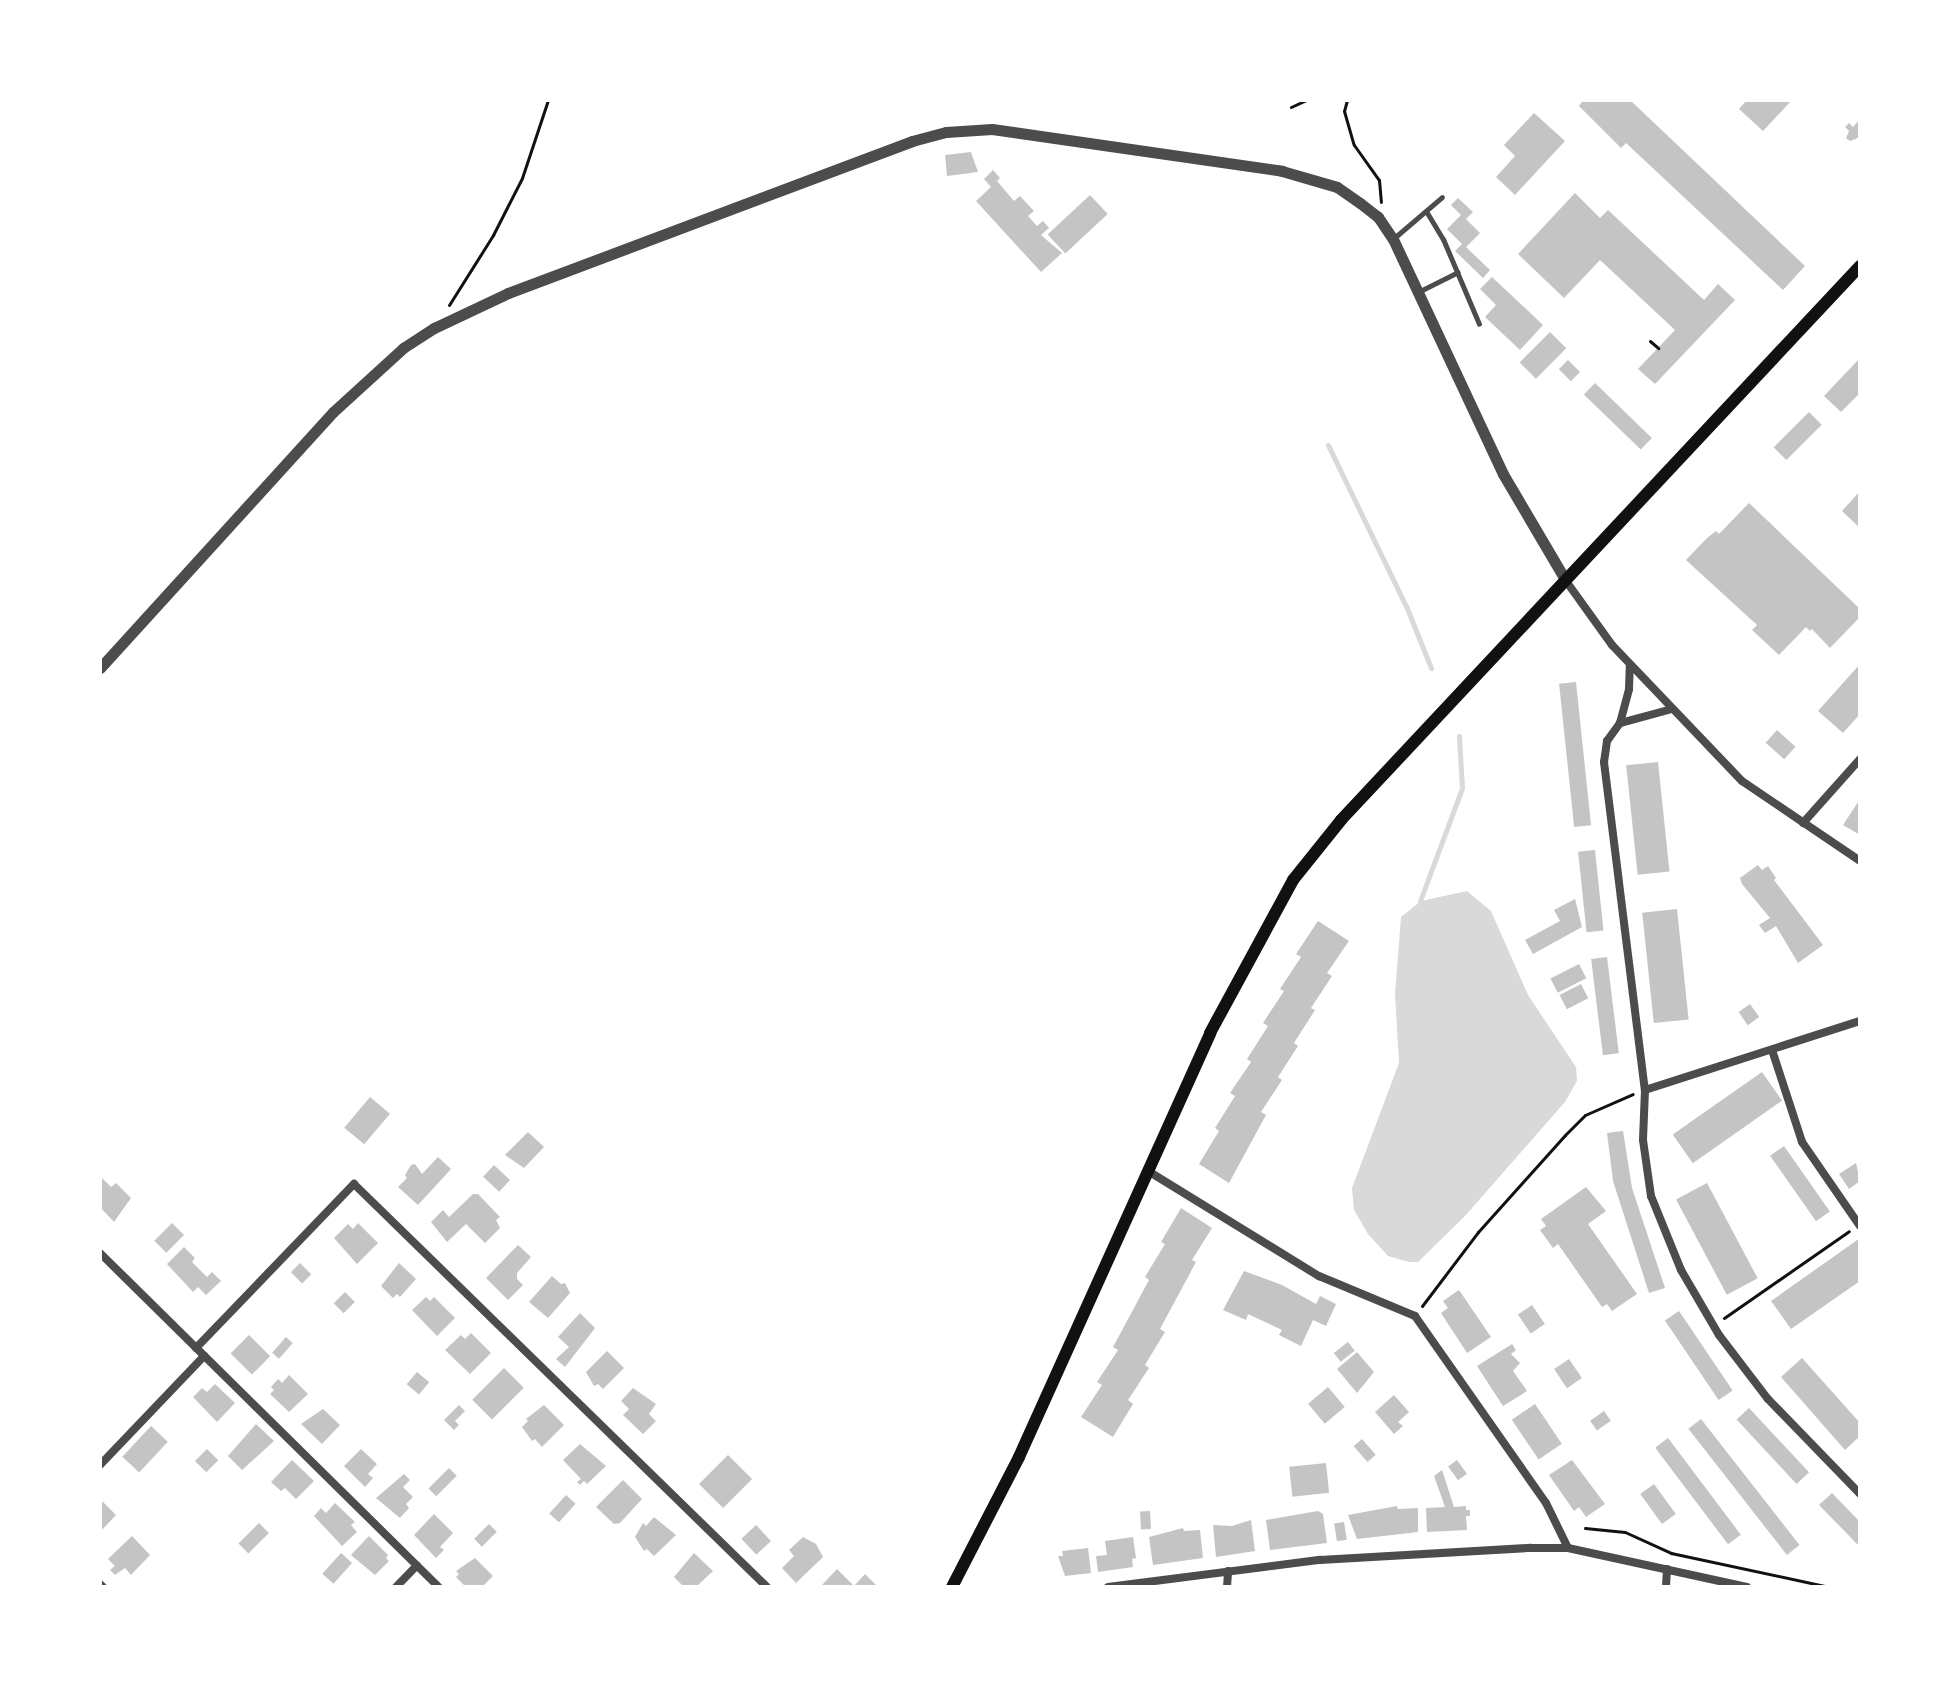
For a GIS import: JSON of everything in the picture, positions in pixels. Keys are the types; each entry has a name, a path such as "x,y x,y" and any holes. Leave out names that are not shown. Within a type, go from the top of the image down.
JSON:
{"main road":[{"path":"952,1587 1019,1457 1210,1033 1293,880 1341,820 1860,266"}],"street":[{"path":"100,668 333,412 403,348 434,328 461,312 523,287 912,141 946,132 992,129 1282,171 1337,187 1382,223 1420,291 1503,474 1566,581 1630,664 1742,781 1860,861"},
{"path":"1630,664 1629,689 1620,723 1607,741 1604,777 1645,1090 1643,1140 1651,1196 1681,1270 1719,1335 1768,1399 1860,1494"},
{"path":"1620,723 1672,709"},
{"path":"1803,823 1860,759"},
{"path":"1645,1090 1860,1021"},
{"path":"1772,1050 1802,1142 1857,1227"},
{"path":"1148,1171 1319,1276 1415,1316 1546,1503 1568,1548"},
{"path":"196,1348 354,1184 767,1587"},
{"path":"100,1253 439,1587"},
{"path":"100,1465 204,1356"},
{"path":"1108,1587 1320,1560 1568,1548 1747,1587"},
{"path":"396,1587 417,1565"},
{"path":"1666,1587 1667,1569"},
{"path":"1227,1587 1228,1571"}],"lane":[{"path":"1393,239 1442,197"},
{"path":"1426,211 1458,272 1479,324"},
{"path":"1420,291 1458,272"}],"path":[{"path":"434,328 493,235 522,178 548,100"},
{"path":"1291,107 1306,100"},
{"path":"1347,100 1344,111 1354,145 1379,180 1382,223"},
{"path":"1650,341 1658,348"},
{"path":"1415,1316 1478,1232 1585,1115 1612,1100 1645,1090"},
{"path":"1724,1318 1857,1227"},
{"path":"1585,1528 1617,1530 1671,1553 1830,1587"}],"shaded area":[{"path":"1467,891 1491,911 1528,995 1576,1067 1577,1081 1565,1102 1465,1216 1418,1262 1409,1262 1388,1256 1368,1234 1354,1210 1352,1188 1399,1063 1395,994 1401,917 1421,901"}],"building":[{"path":"1583,100 1630,100 1805,266 1783,290 1626,143 1621,148 1579,106"},
{"path":"1747,100 1792,100 1763,131 1739,109"},
{"path":"1534,113 1565,141 1515,195 1496,177 1515,156 1504,145"},
{"path":"1860,119 1860,137 1850,141 1846,138 1849,131 1845,127 1849,123 1853,127"},
{"path":"971,152 978,172 947,176 945,155"},
{"path":"993,170 1000,178 997,181 1014,201 1020,196 1034,211 1028,216 1037,226 1043,221 1049,228 1041,235 1062,253 1041,272 976,201 991,187 984,179"},
{"path":"1575,193 1600,218 1608,210 1704,300 1718,284 1735,300 1655,384 1638,369 1675,330 1600,260 1564,298 1518,254"},
{"path":"1090,195 1108,214 1065,254 1048,235"},
{"path":"1458,198 1473,212 1466,219 1480,233 1466,247 1490,270 1483,278 1455,251 1462,244 1447,229 1461,215 1451,205"},
{"path":"1492,277 1543,325 1520,350 1485,317 1496,305 1480,289"},
{"path":"1550,332 1566,348 1536,379 1520,362"},
{"path":"1860,358 1860,393 1841,412 1824,396"},
{"path":"1568,360 1580,372 1571,381 1559,369"},
{"path":"1595,383 1652,438 1641,449 1584,395"},
{"path":"1809,412 1822,425 1786,460 1774,447"},
{"path":"1860,491 1860,528 1842,511"},
{"path":"1749,503 1860,609 1860,617 1830,648 1812,629 1810,631 1806,627 1779,655 1752,630 1757,625 1686,560 1707,538 1716,531 1719,534"},
{"path":"1860,664 1860,714 1843,733 1818,711"},
{"path":"1576,682 1591,825 1574,827 1559,684"},
{"path":"1777,730 1796,747 1784,759 1766,743"},
{"path":"1658,762 1669,871 1638,875 1626,765"},
{"path":"1860,799 1860,835 1843,825"},
{"path":"1595,850 1603,931 1587,932 1578,852"},
{"path":"1758,865 1762,870 1768,866 1776,878 1774,880 1823,945 1798,963 1776,926 1765,933 1759,925 1770,918 1742,884 1740,878"},
{"path":"1575,899 1582,927 1533,954 1525,940 1560,921 1554,910"},
{"path":"1677,909 1689,1019 1654,1023 1642,913"},
{"path":"1318,921 1349,941 1327,973 1332,976 1311,1008 1315,1010 1294,1043 1298,1046 1278,1077 1282,1080 1261,1112 1266,1115 1229,1183 1199,1164 1219,1131 1215,1128 1235,1096 1230,1093 1251,1062 1247,1059 1268,1026 1263,1023 1301,957 1296,954"},
{"path":"1607,957 1619,1053 1603,1055 1591,959"},
{"path":"1579,964 1586,978 1558,993 1550,979"},
{"path":"1581,984 1588,998 1567,1009 1560,995"},
{"path":"1750,1004 1759,1017 1748,1025 1739,1012"},
{"path":"1762,1072 1782,1101 1693,1163 1673,1135"},
{"path":"370,1097 390,1114 364,1144 344,1128"},
{"path":"1623,1131 1632,1188 1665,1288 1649,1293 1613,1181 1607,1133"},
{"path":"528,1132 544,1147 524,1168 505,1155"},
{"path":"1784,1146 1830,1212 1816,1221 1770,1156"},
{"path":"438,1157 451,1169 418,1205 398,1187 407,1178 405,1175 411,1165 415,1164 422,1174"},
{"path":"1856,1163 1860,1181 1849,1189 1839,1174"},
{"path":"494,1165 510,1180 499,1192 483,1177"},
{"path":"100,1176 111,1187 116,1183 131,1198 114,1222 100,1207"},
{"path":"1707,1183 1758,1278 1727,1295 1676,1199"},
{"path":"1586,1187 1606,1211 1588,1224 1637,1294 1612,1311 1607,1304 1602,1307 1558,1244 1553,1248 1540,1230 1546,1226 1541,1219"},
{"path":"473,1194 478,1194 500,1217 496,1220 500,1228 485,1243 466,1224 447,1242 431,1222 443,1210 449,1217"},
{"path":"1181,1208 1212,1228 1192,1260 1196,1262 1160,1329 1165,1332 1145,1365 1149,1368 1128,1400 1133,1404 1113,1437 1081,1417 1102,1385 1097,1382 1118,1350 1113,1347 1149,1280 1145,1277 1165,1244 1161,1242"},
{"path":"172,1223 184,1235 166,1253 154,1241"},
{"path":"358,1223 378,1243 357,1264 334,1238 348,1224 353,1229"},
{"path":"1860,1238 1860,1281 1791,1329 1771,1301"},
{"path":"518,1245 531,1257 517,1273 517,1279 523,1285 508,1300 486,1278"},
{"path":"184,1247 195,1258 192,1262 207,1277 212,1272 221,1281 206,1295 198,1287 193,1292 167,1264"},
{"path":"300,1263 311,1274 302,1284 291,1272"},
{"path":"399,1263 416,1279 400,1297 397,1294 393,1298 381,1286"},
{"path":"1244,1271 1282,1285 1316,1304 1320,1296 1336,1304 1326,1326 1313,1320 1301,1346 1279,1335 1282,1330 1248,1314 1246,1320 1223,1310"},
{"path":"552,1276 561,1284 565,1283 570,1293 548,1318 529,1302"},
{"path":"1459,1290 1491,1337 1467,1353 1441,1313 1448,1308 1443,1301"},
{"path":"345,1292 355,1302 344,1313 334,1303"},
{"path":"426,1297 430,1301 434,1297 455,1318 437,1336 412,1310"},
{"path":"1532,1305 1545,1324 1531,1334 1518,1315"},
{"path":"1679,1311 1733,1391 1719,1400 1665,1321"},
{"path":"580,1313 595,1328 565,1367 556,1359 569,1347 558,1337"},
{"path":"471,1333 491,1353 470,1374 445,1350 461,1335 465,1339"},
{"path":"249,1335 270,1356 252,1375 231,1353"},
{"path":"286,1337 293,1343 279,1359 272,1353"},
{"path":"1348,1342 1355,1351 1341,1362 1334,1353"},
{"path":"1512,1344 1516,1350 1511,1354 1520,1363 1513,1371 1527,1391 1503,1406 1477,1366"},
{"path":"607,1351 624,1368 603,1389 598,1384 594,1386 586,1372"},
{"path":"1357,1352 1374,1372 1357,1393 1337,1369"},
{"path":"1802,1358 1860,1423 1860,1436 1845,1450 1781,1377"},
{"path":"1569,1359 1582,1378 1567,1388 1554,1369"},
{"path":"504,1368 524,1388 492,1420 472,1400"},
{"path":"417,1372 429,1382 419,1395 407,1384"},
{"path":"289,1375 308,1394 289,1412 270,1394 274,1390 271,1387 278,1379 282,1383"},
{"path":"215,1384 235,1403 217,1422 193,1397 202,1388 207,1392"},
{"path":"1328,1387 1345,1407 1325,1424 1308,1404"},
{"path":"633,1388 656,1404 649,1414 656,1421 643,1434 623,1415 629,1409 621,1401"},
{"path":"1394,1395 1409,1412 1398,1422 1403,1426 1394,1434 1375,1412"},
{"path":"1535,1404 1562,1444 1539,1459 1512,1420"},
{"path":"459,1405 465,1411 455,1421 459,1425 454,1430 444,1420"},
{"path":"544,1405 564,1425 542,1447 535,1439 532,1441 522,1427 528,1421 526,1419"},
{"path":"1749,1408 1809,1472 1797,1484 1737,1420"},
{"path":"323,1409 340,1425 322,1444 301,1424"},
{"path":"1604,1411 1611,1421 1597,1431 1590,1421"},
{"path":"1701,1419 1800,1545 1787,1555 1688,1429"},
{"path":"256,1424 274,1441 242,1470 228,1456"},
{"path":"151,1426 168,1442 139,1472 122,1457"},
{"path":"1668,1438 1741,1535 1728,1544 1655,1448"},
{"path":"1362,1439 1376,1455 1367,1462 1354,1446"},
{"path":"580,1444 606,1466 587,1484 584,1481 580,1485 577,1482 581,1479 563,1460"},
{"path":"207,1449 218,1460 206,1472 195,1461"},
{"path":"361,1449 377,1464 368,1474 373,1478 365,1487 344,1466"},
{"path":"728,1455 752,1479 723,1508 699,1484"},
{"path":"292,1460 314,1481 296,1499 285,1488 281,1491 271,1482"},
{"path":"1457,1460 1467,1474 1458,1480 1448,1466"},
{"path":"1572,1460 1605,1504 1586,1517 1579,1507 1574,1511 1549,1475"},
{"path":"1326,1463 1329,1493 1292,1497 1289,1467"},
{"path":"449,1468 457,1476 436,1496 428,1489"},
{"path":"1442,1470 1454,1507 1466,1506 1466,1510 1470,1510 1470,1516 1466,1516 1467,1530 1427,1532 1426,1508 1445,1507 1434,1476"},
{"path":"404,1474 410,1480 403,1487 413,1497 400,1518 376,1498"},
{"path":"623,1480 642,1499 620,1523 614,1524 596,1507"},
{"path":"1654,1484 1676,1514 1662,1524 1640,1494"},
{"path":"1832,1493 1860,1522 1860,1547 1819,1505"},
{"path":"566,1495 576,1504 559,1522 549,1514"},
{"path":"100,1499 116,1515 100,1532"},
{"path":"335,1503 355,1522 351,1525 357,1532 342,1546 314,1516 321,1508 326,1513"},
{"path":"1397,1506 1398,1509 1418,1508 1418,1532 1357,1539 1348,1515"},
{"path":"1150,1511 1151,1529 1141,1529 1140,1512"},
{"path":"1318,1511 1323,1514 1327,1543 1270,1550 1266,1520"},
{"path":"434,1514 453,1533 440,1547 444,1550 436,1558 414,1535"},
{"path":"654,1517 676,1535 654,1556 647,1549 644,1551 635,1537 643,1523 646,1526"},
{"path":"1251,1520 1255,1551 1216,1557 1213,1525 1232,1526"},
{"path":"1344,1522 1347,1540 1337,1541 1334,1524"},
{"path":"259,1523 269,1533 248,1553 238,1544"},
{"path":"489,1524 497,1532 482,1547 474,1539"},
{"path":"756,1525 771,1541 756,1555 741,1539"},
{"path":"1183,1528 1184,1531 1200,1530 1203,1558 1153,1565 1149,1537"},
{"path":"132,1536 150,1555 131,1575 125,1568 115,1575 110,1570 115,1566 108,1559"},
{"path":"369,1536 388,1555 386,1558 389,1561 375,1575 351,1555"},
{"path":"803,1537 816,1544 823,1557 796,1583 782,1568 794,1556 789,1550"},
{"path":"1133,1537 1136,1558 1132,1559 1133,1567 1098,1572 1096,1556 1107,1555 1105,1541"},
{"path":"1088,1548 1091,1573 1065,1576 1058,1556 1063,1556 1062,1551"},
{"path":"341,1553 352,1563 333,1584 322,1574"},
{"path":"694,1553 713,1571 696,1587 684,1587 674,1577"},
{"path":"475,1558 493,1576 482,1587 466,1587 456,1577 459,1574 456,1571"},
{"path":"837,1569 854,1586 865,1574 878,1587 822,1585"}],"waterway":[{"path":"1328,445 1406,606 1431,668"},
{"path":"1420,901 1462,788 1459,736"}]}
